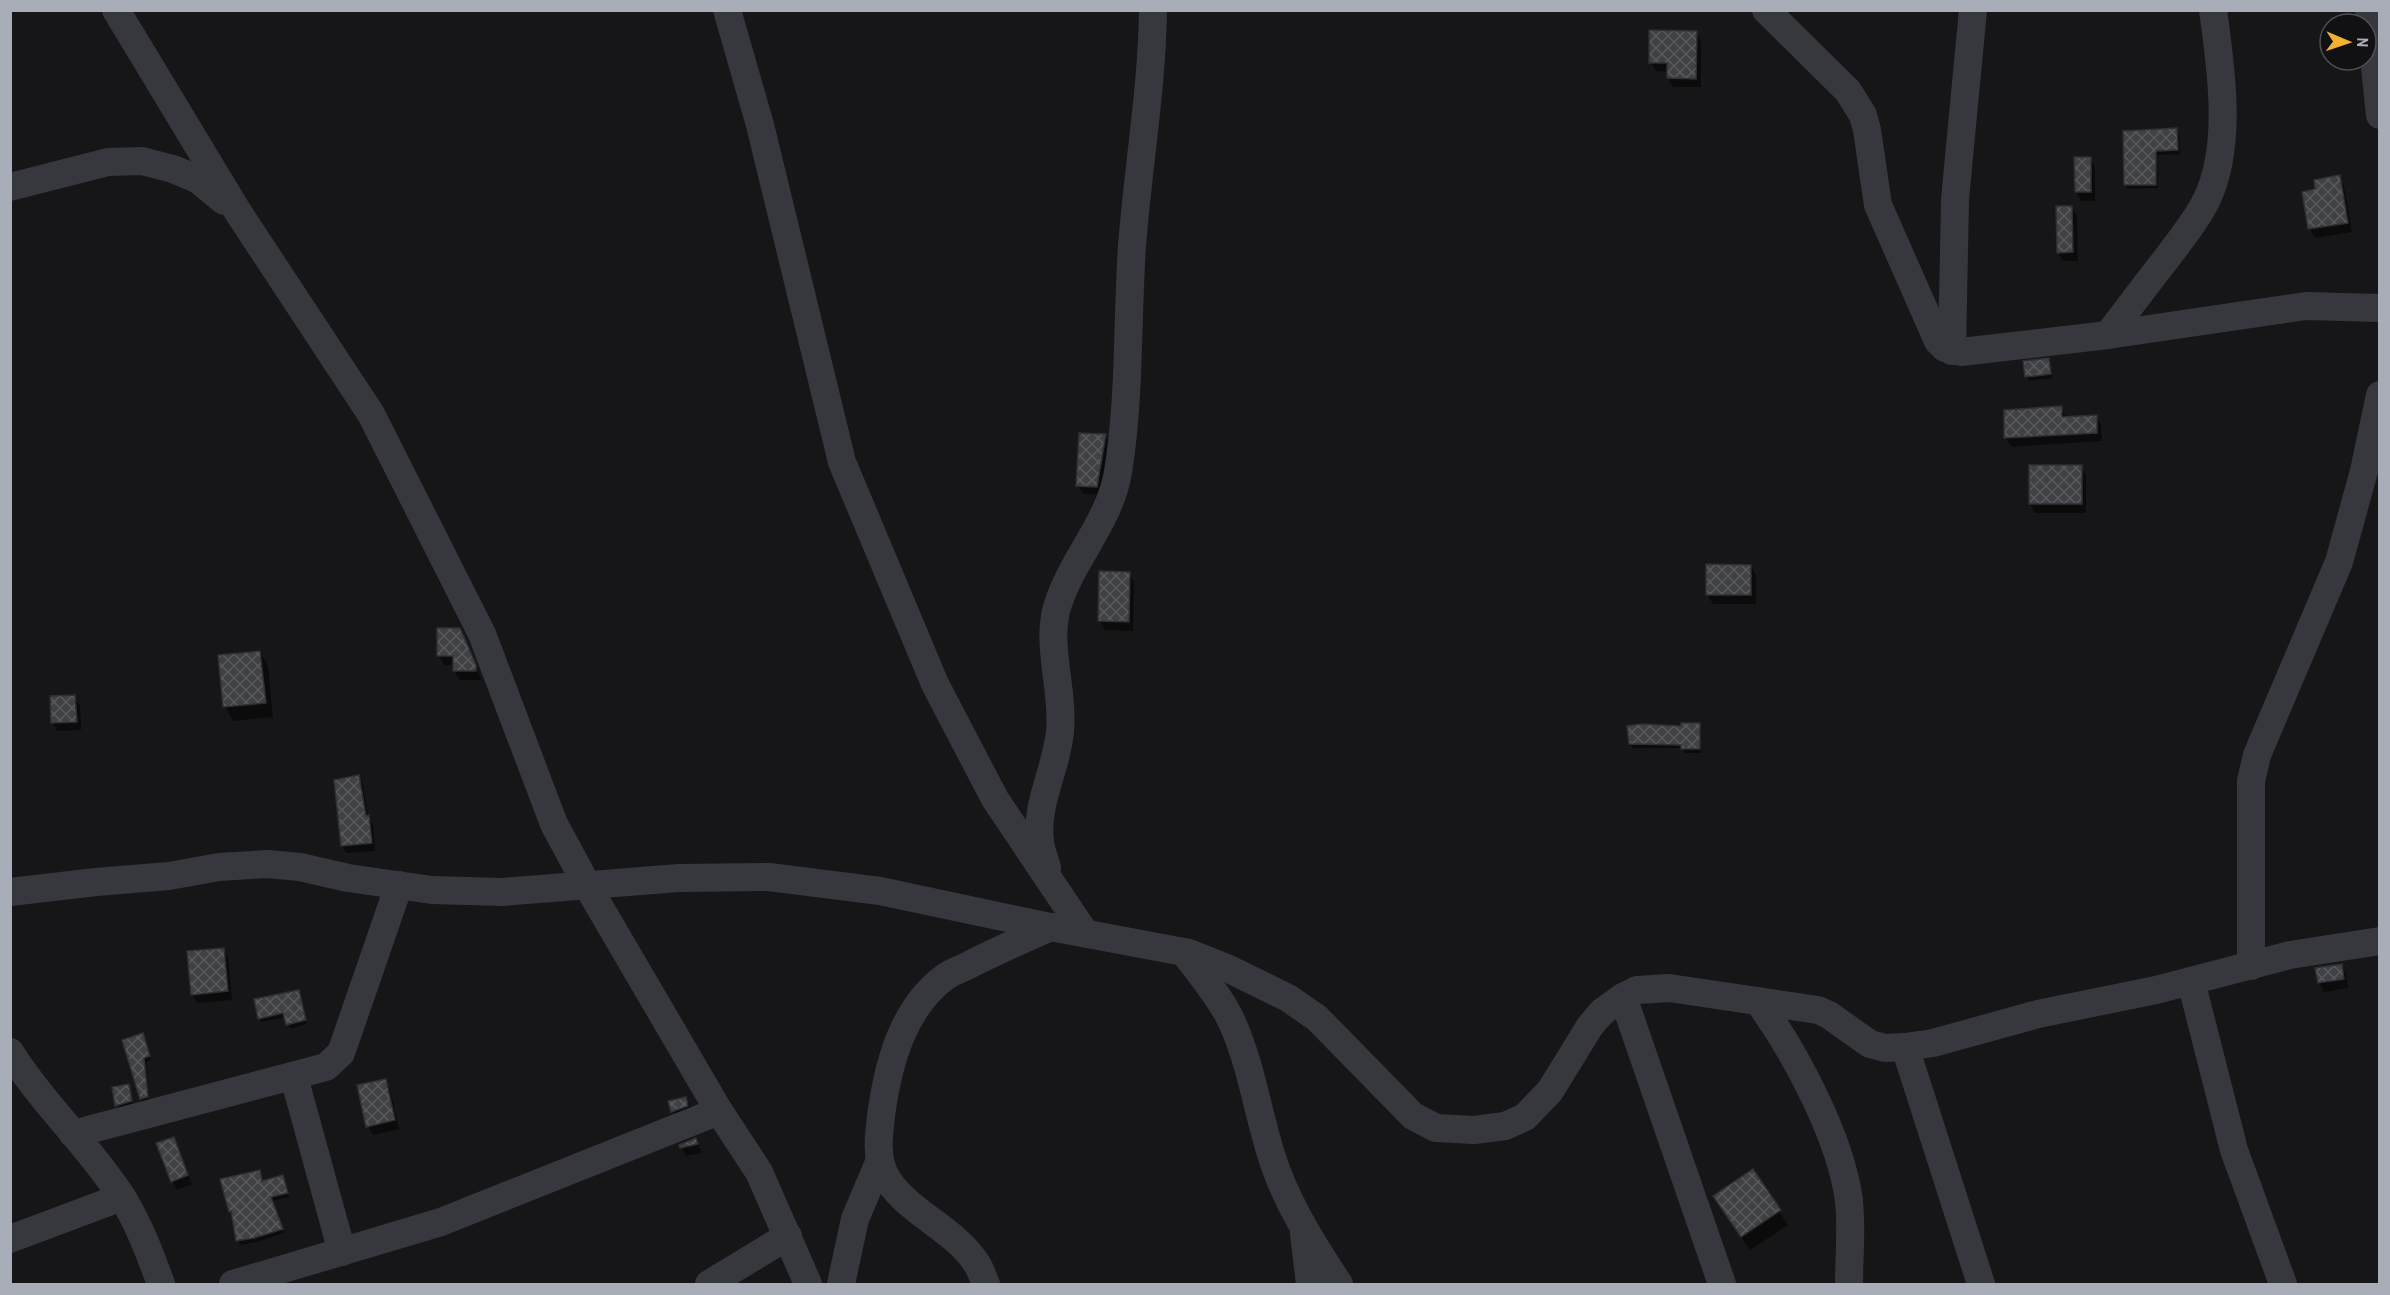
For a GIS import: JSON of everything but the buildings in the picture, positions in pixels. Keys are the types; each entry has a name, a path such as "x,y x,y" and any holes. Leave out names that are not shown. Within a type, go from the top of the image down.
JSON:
{"street":[{"path":"116,10 237,212 371,414 482,634 554,824 588,887 719,1111 759,1172 808,1284"},
{"path":"727,10 760,125 842,462 935,684 995,799 1085,933"},
{"path":"1052,884 1040,842 1044,796 1056,759 1060,728 1054,629 1057,606 1064,588 1108,506 1118,475 1124,426 1132,245 1153,50 1153,10"},
{"path":"1766,10 1848,91 1863,114 1882,218 1938,341 1952,351 1961,352 2108,335 2306,306 2379,308"},
{"path":"1952,351 1955,199 1972,10"},
{"path":"2108,335 2190,225 2206,200 2218,164 2222,138 2220,68 2213,10"},
{"path":"2369,10 2379,115"},
{"path":"10,187 108,162 142,161 173,169 197,179 237,212"},
{"path":"2251,966 2250,801 2253,772 2257,755 2339,562 2364,471 2379,395"},
{"path":"10,892 169,876 219,867 267,864 300,867 348,878 432,890 502,892 679,878 769,877 880,891 1184,952 1229,969 1288,998 1317,1018 1413,1116 1436,1128 1474,1130 1505,1126 1525,1117 1550,1091 1590,1026 1602,1012 1637,990 1669,988 1818,1010 1829,1015 1870,1044 1885,1048 1905,1047 1933,1043 2038,1014 2191,981 2307,951 2374,944"},
{"path":"73,1134 326,1067 340,1053 399,885"},
{"path":"986,1284 977,1264 961,1246 900,1196 886,1179 880,1160 879,1136 886,1078 902,1030 926,994 945,977 1051,927"},
{"path":"1184,952 1232,1021 1281,1182 1302,1223 1339,1284"},
{"path":"2191,981 2234,1150 2283,1284"},
{"path":"1623,997 1722,1284"},
{"path":"1758,1001 1793,1055 1828,1131 1841,1166 1849,1204 1850,1284"},
{"path":"1905,1047 1981,1284"},
{"path":"10,1052 28,1080 122,1197 146,1242 161,1284"},
{"path":"294,1077 342,1252"},
{"path":"233,1284 441,1222 719,1111"},
{"path":"841,1284 855,1219 880,1160"},
{"path":"10,1239 122,1197"},
{"path":"1302,1223 1310,1284"},
{"path":"709,1284 788,1236"}]}
